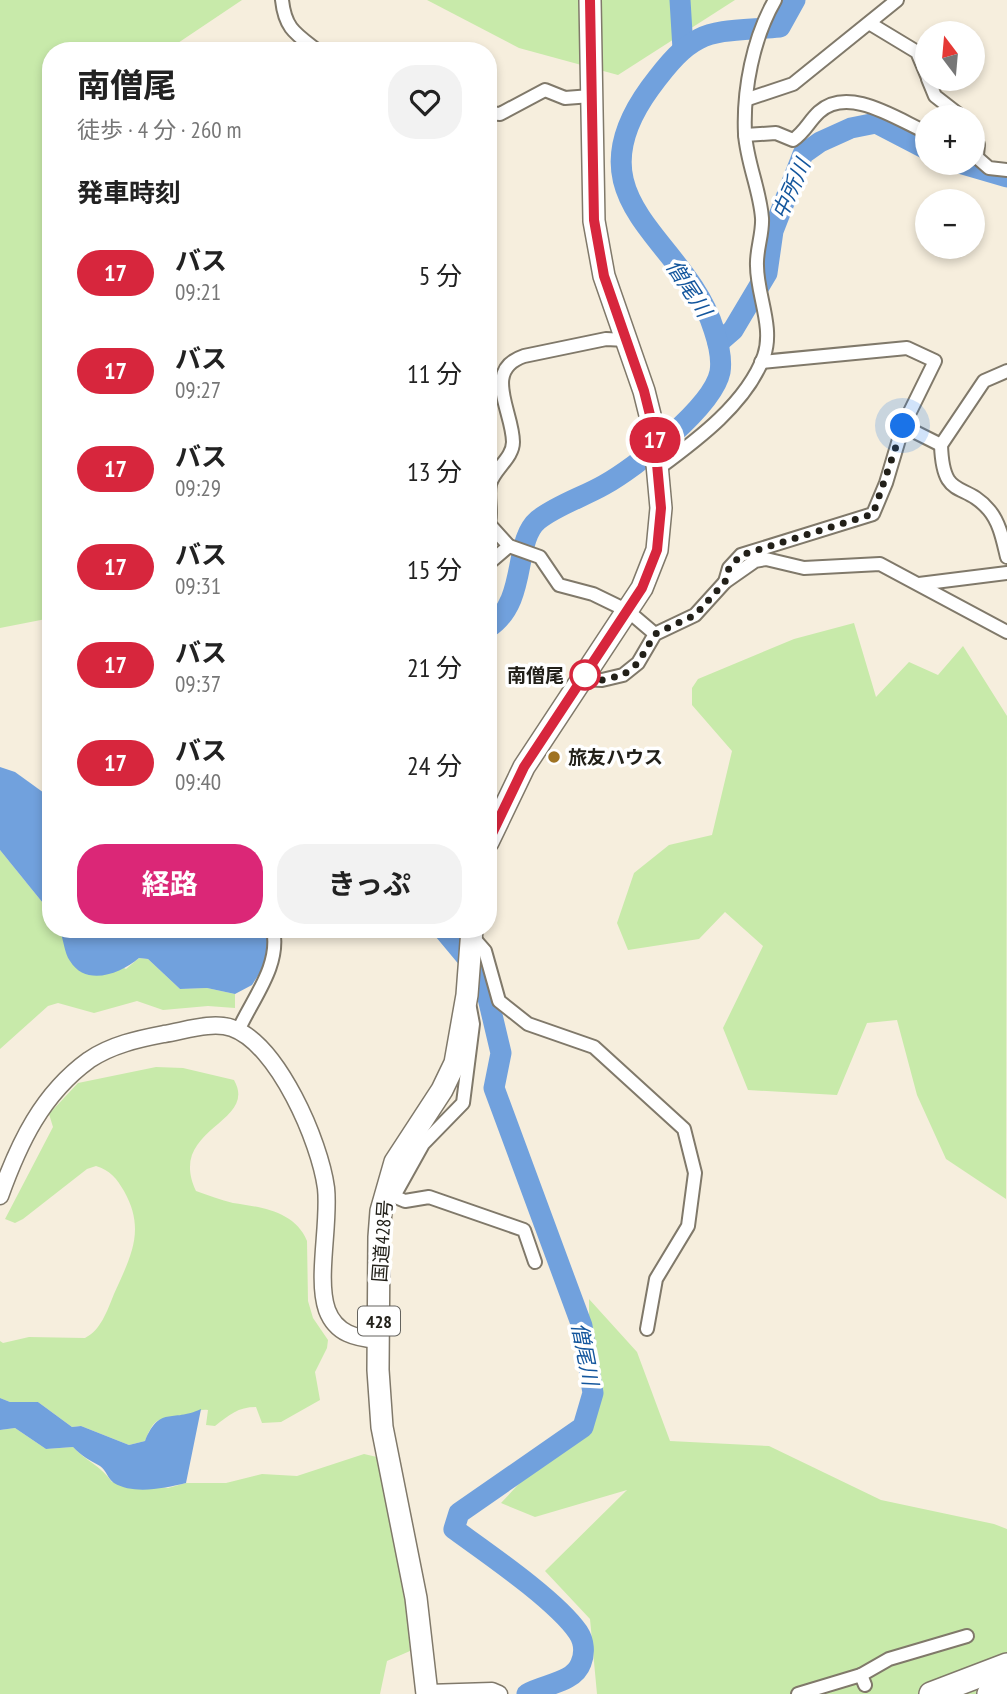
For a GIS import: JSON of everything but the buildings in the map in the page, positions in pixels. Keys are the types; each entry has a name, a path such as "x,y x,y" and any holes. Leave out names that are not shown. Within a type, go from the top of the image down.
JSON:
{"highway":[{"path":"497,823 524,767 642,588 657,550 661,508 656,450 626,340 604,276 594,220 590,0"},
{"name":"国道428号","path":"427,1694 416,1598 384,1440 378,1340 379,1237 395,1162 442,1090 455,1063 467,995 471,938"},
{"path":"931,1694 1007,1665"},
{"path":"989,1694 1007,1687"}],"street":[{"path":"282,0 284,20 292,31 306,42"},
{"path":"656,450 691,444 733,403 753,377 765,354 766,321 757,266 762,219 745,135 748,99 759,37 775,0"},
{"path":"748,99 793,84 897,0"},
{"path":"869,23 915,51"},
{"path":"497,114 545,90 565,98 591,96"},
{"path":"933,91 947,105"},
{"path":"745,135 776,133 793,140 804,132 820,111 837,102 855,101 915,127"},
{"path":"985,164 989,168 1007,170"},
{"path":"497,472 512,450 513,441 501,389 501,378 512,360 606,339 626,340"},
{"path":"725,582 729,568 741,555 873,514 903,426 935,361 907,348 761,362"},
{"path":"1007,371 984,381 941,444 947,478 952,487 975,497 990,511 1007,556"},
{"path":"903,426 941,444"},
{"path":"497,534 509,547 540,557 559,585 593,594 628,611 655,634"},
{"path":"497,557 509,547"},
{"path":"582,679 602,680 623,675 638,663 655,634 695,615 725,582 755,561 766,559 804,568 880,564 1007,632"},
{"path":"919,584 1007,573"},
{"path":"238,1031 266,979 273,957 273,938"},
{"path":"473,938 485,951 499,1000 528,1024 594,1047 684,1129 695,1173 688,1226 656,1279 647,1329"},
{"path":"0,1196 16,1151 33,1121 63,1081 95,1056 132,1040 215,1026 238,1031 263,1048 285,1078 322,1168 326,1190 327,1309 341,1330 355,1338 378,1340"},
{"path":"389,1194 405,1201 429,1197 524,1230 535,1262"},
{"path":"798,1694 863,1680 889,1659 967,1636"},
{"path":"427,1694 496,1693"}],"green space":[{"path":"0,0 242,0 179,42 42,42 42,620 0,628"},
{"path":"427,0 735,0 618,75 519,48"},
{"path":"854,623 876,697 909,662 938,675 963,646 1007,716 1006,1199 946,1159 917,1095 897,1020 867,1023 837,1095 748,1090 723,1028 763,946 725,912 699,939 628,950 617,923 634,873 669,845 712,835 732,751 692,705 692,688 698,679 794,639"},
{"path":"0,850 42,902 42,938 66,938 126,969 139,958 148,959 180,989 207,988 235,994 235,1008 208,1006 163,1010 137,1001 94,1013 58,1003 48,1006 0,1049"},
{"path":"156,1067 183,1068 234,1080 238,1095 234,1107 201,1140 193,1153 190,1170 196,1191 233,1203 276,1212 294,1223 307,1241 308,1301 313,1318 328,1340 315,1372 320,1400 281,1422 262,1423 256,1407 250,1407 229,1415 215,1426 206,1425 208,1410 201,1410 186,1416 158,1420 145,1441 129,1445 81,1426 72,1427 38,1402 10,1402 0,1398 0,1341 3,1343 29,1337 85,1338 91,1335 103,1319 134,1243 134,1218 124,1191 113,1176 96,1166 87,1169 23,1219 15,1223 5,1219 53,1127 49,1114 78,1083"},
{"path":"589,1299 637,1352 670,1441 769,1446 881,1500 1007,1529 1007,1694 597,1694 590,1619 545,1571 627,1490 535,1517 501,1503 589,1409"},
{"path":"15,1428 46,1449 73,1447 112,1482 168,1488 186,1483 226,1483 262,1474 297,1476 364,1454 377,1457 407,1612 410,1651 387,1661 380,1694 0,1694 0,1430"}],"water":[{"path":"0,767 15,772 42,792 42,902 0,850"},
{"path":"62,938 268,938 270,947 261,971 252,985 235,994 207,988 180,989 148,959 139,958 113,973 94,976 77,969 68,958"},
{"path":"0,1398 10,1402 38,1402 72,1427 81,1426 129,1445 145,1441 150,1430 161,1419 201,1409 186,1483 140,1490 122,1487 114,1483 100,1466 73,1447 46,1449 15,1428 0,1430"}],"waterway":[{"path":"680,0 683,49"},
{"name":"僧尾川","path":"497,620 509,603 525,542 538,520 618,477 652,451 703,402 720,372 714,330 700,298 640,217 626,190 621,161 628,127 650,88 692,43 719,32 780,27 795,0"},
{"name":"中所川","path":"718,343 733,330 767,273 773,231 803,154 820,142 851,128 876,123 915,143"},
{"name":"中所川","path":"985,171 1007,177"},
{"name":"僧尾川","path":"450,938 483,977 501,1053 494,1088 582,1326 593,1393 583,1427 459,1513 454,1529 538,1592 568,1619 580,1636 583,1651 577,1670 565,1679 527,1694"}],"bus line":[{"name":"17","path":"497,820 524,767 642,588 657,550 661,508 654,431 644,391 604,276 594,220 590,0"}],"place":[{"name":"南僧尾","path":"585,675"},
{"name":"旅友ハウス","path":"554,757"}],"route":[{"path":"585,675 582,679 602,680 623,675 638,663 655,634 695,615 725,582 729,568 741,555 873,514 903,426"}]}
